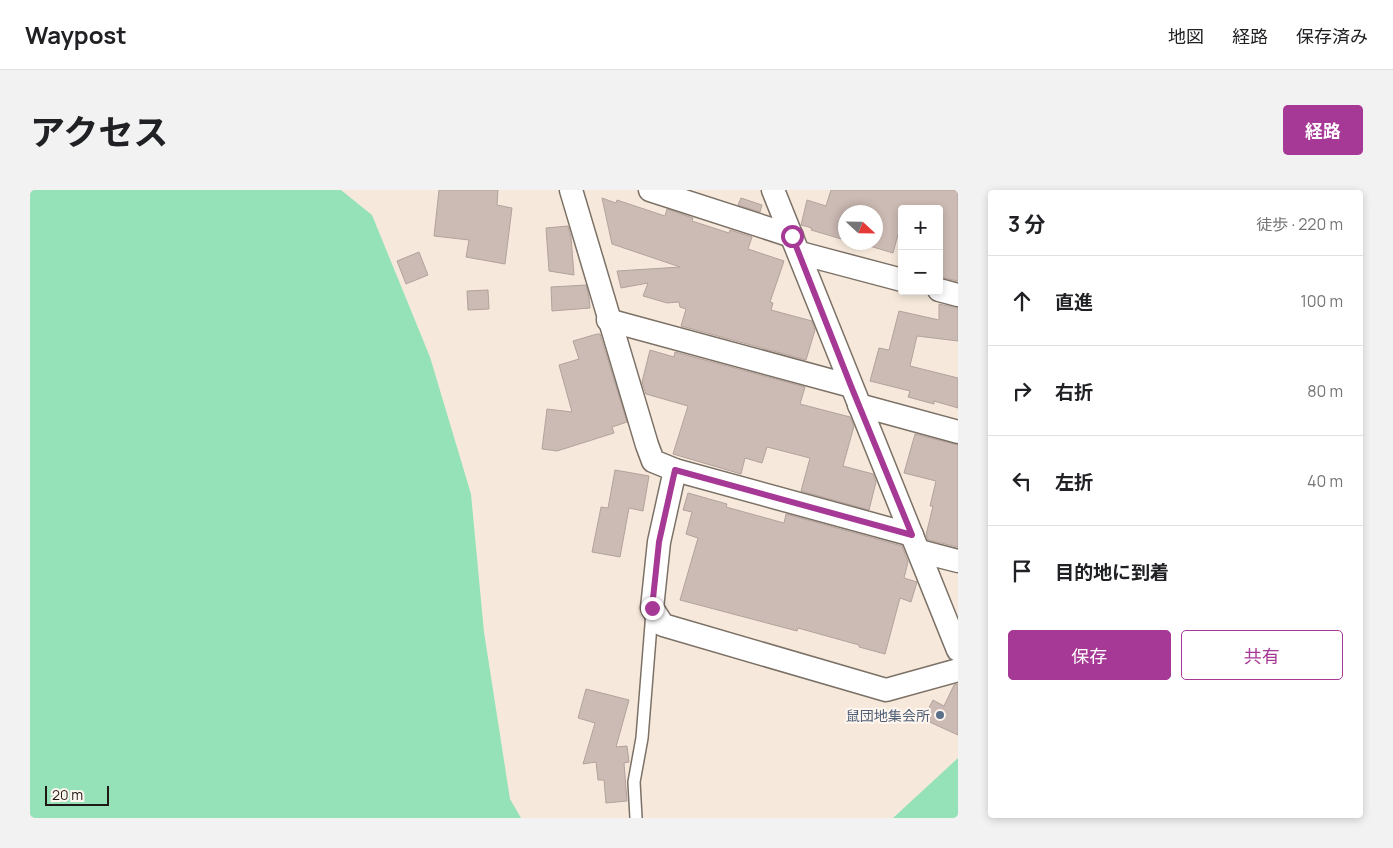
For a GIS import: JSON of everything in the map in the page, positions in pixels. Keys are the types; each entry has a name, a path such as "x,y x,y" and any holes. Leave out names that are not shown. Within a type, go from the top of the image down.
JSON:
{"street":[{"path":"571,190 608,320 653,461 675,470 916,543 958,561"},
{"path":"650,190 796,245 898,279"},
{"path":"773,190 958,650"},
{"path":"943,291 958,296"},
{"path":"608,320 855,395 958,432"},
{"path":"675,470 659,542 652,608 663,625 886,690 958,670"}],"lane":[{"path":"636,818 634,782 642,738 652,608"}],"green space":[{"path":"30,190 341,190 372,215 430,357 471,494 484,632 510,799 521,818 30,818"},
{"path":"958,758 958,818 893,818"}],"building":[{"path":"439,190 498,190 497,205 512,208 505,264 466,257 469,240 434,236"},
{"path":"831,190 958,190 958,281 943,278 943,205 898,205 898,235 893,253 883,250 883,205 838,205 838,238 801,225 807,200 826,206"},
{"path":"602,198 616,203 617,200 665,216 667,209 693,218 692,221 729,233 730,230 752,237 748,249 784,261 770,302 773,303 771,310 812,321 815,330 806,360 681,326 686,309 680,307 679,302 667,303 643,296 648,283 621,288 617,271 680,267 612,244"},
{"path":"741,198 762,205 760,212 738,205"},
{"path":"568,226 571,237 574,275 549,271 546,228"},
{"path":"419,252 428,275 406,284 397,261"},
{"path":"586,285 590,308 552,311 551,287"},
{"path":"488,290 489,309 468,310 467,291"},
{"path":"939,304 958,308 958,341 917,336 910,366 958,378 958,408 934,401 934,404 908,397 910,391 870,381 879,348 889,350 899,311 939,320"},
{"path":"600,334 627,422 612,427 614,433 557,451 542,449 547,409 572,412 559,365 579,359 573,341"},
{"path":"650,350 674,357 675,352 805,387 800,404 850,417 854,426 843,466 873,474 876,482 869,510 801,491 810,458 767,447 762,463 745,458 741,474 673,454 688,406 646,394 642,382"},
{"path":"915,434 958,445 958,547 928,540 926,535 933,506 930,506 936,481 904,473"},
{"path":"615,470 649,476 643,511 629,508 620,557 592,552 601,507 608,508"},
{"path":"688,493 727,504 726,507 784,523 786,514 902,546 908,562 904,578 917,582 911,602 900,598 885,654 798,628 797,631 680,600 698,538 686,534 692,512 683,510"},
{"name":"鼠団地集会所","path":"958,684 958,735 923,719 933,700 944,706 954,685"},
{"path":"586,689 629,700 616,747 627,746 629,762 624,763 627,801 606,803 604,780 598,780 596,762 583,764 595,723 578,718"}],"place":[{"name":"鼠団地集会所","path":"940,715"}],"route":[{"path":"652,608 659,542 675,470 912,535 792,236"}]}
